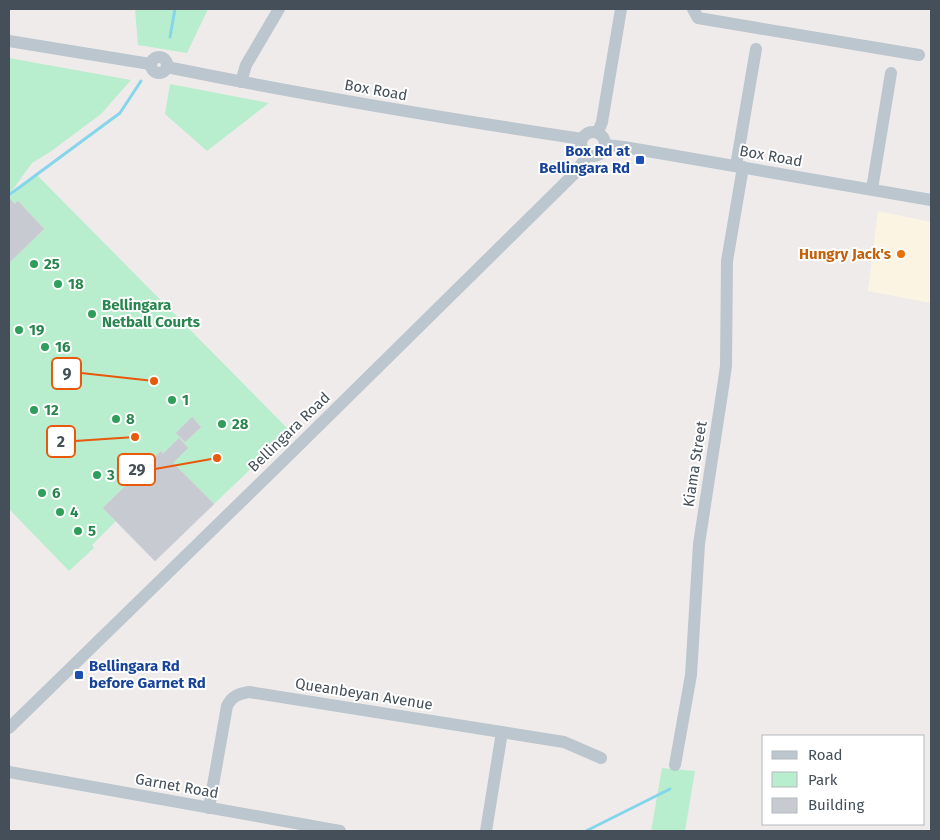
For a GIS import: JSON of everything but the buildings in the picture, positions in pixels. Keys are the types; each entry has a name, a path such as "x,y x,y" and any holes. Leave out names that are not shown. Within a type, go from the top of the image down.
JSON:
{"street":[{"path":"241,82 246,65 279,9"},
{"path":"598,132 605,107 621,9"},
{"path":"695,12 707,20 919,55"},
{"name":"Box Road","path":"9,41 150,64 154,58 160,57 165,60 167,67 241,82 421,114 582,139"},
{"name":"Kiama Street","path":"675,765 691,674 699,544 726,366 727,261 756,48"},
{"path":"872,189 890,73"},
{"path":"594,131 604,137 606,145 600,154 596,156 588,155 581,147 582,139 586,133 594,131"},
{"name":"Box Road","path":"606,145 931,200"},
{"name":"Bellingara Road","path":"9,728 574,174 588,155"},
{"name":"Queanbeyan Avenue","path":"209,808 228,706 237,694 248,692 564,742 601,758"},
{"path":"486,831 502,732"},
{"name":"Garnet Road","path":"9,772 340,831"}],"shaded area":[{"path":"878,211 931,222 931,303 868,291"}],"green space":[{"path":"135,9 208,9 187,53 138,45"},
{"path":"9,58 131,80 101,114 32,163 9,195"},
{"path":"170,84 269,103 207,151 165,114"},
{"name":"Bellingara Netball Courts","path":"36,174 290,431 214,504 161,452 103,508 116,521 92,545 94,548 69,571 9,509 9,198"},
{"path":"662,768 695,771 685,831 651,831"}],"waterway":[{"path":"170,37 175,9"},
{"path":"9,195 120,113 141,81"},
{"path":"586,831 670,789"}],"place":[{"name":"Box Rd at Bellingara Rd","path":"640,160"},
{"name":"Hungry Jack's","path":"901,254"},
{"name":"25","path":"34,264"},
{"name":"18","path":"58,284"},
{"name":"Bellingara Netball Courts","path":"92,314"},
{"name":"19","path":"19,330"},
{"name":"16","path":"45,347"},
{"name":"9","path":"154,381"},
{"name":"1","path":"172,400"},
{"name":"12","path":"34,410"},
{"name":"8","path":"116,419"},
{"name":"28","path":"222,424"},
{"name":"2","path":"135,437"},
{"name":"29","path":"217,458"},
{"name":"3","path":"97,475"},
{"name":"6","path":"42,493"},
{"name":"4","path":"60,512"},
{"name":"5","path":"78,531"},
{"name":"Bellingara Rd before Garnet Rd","path":"79,675"}]}
